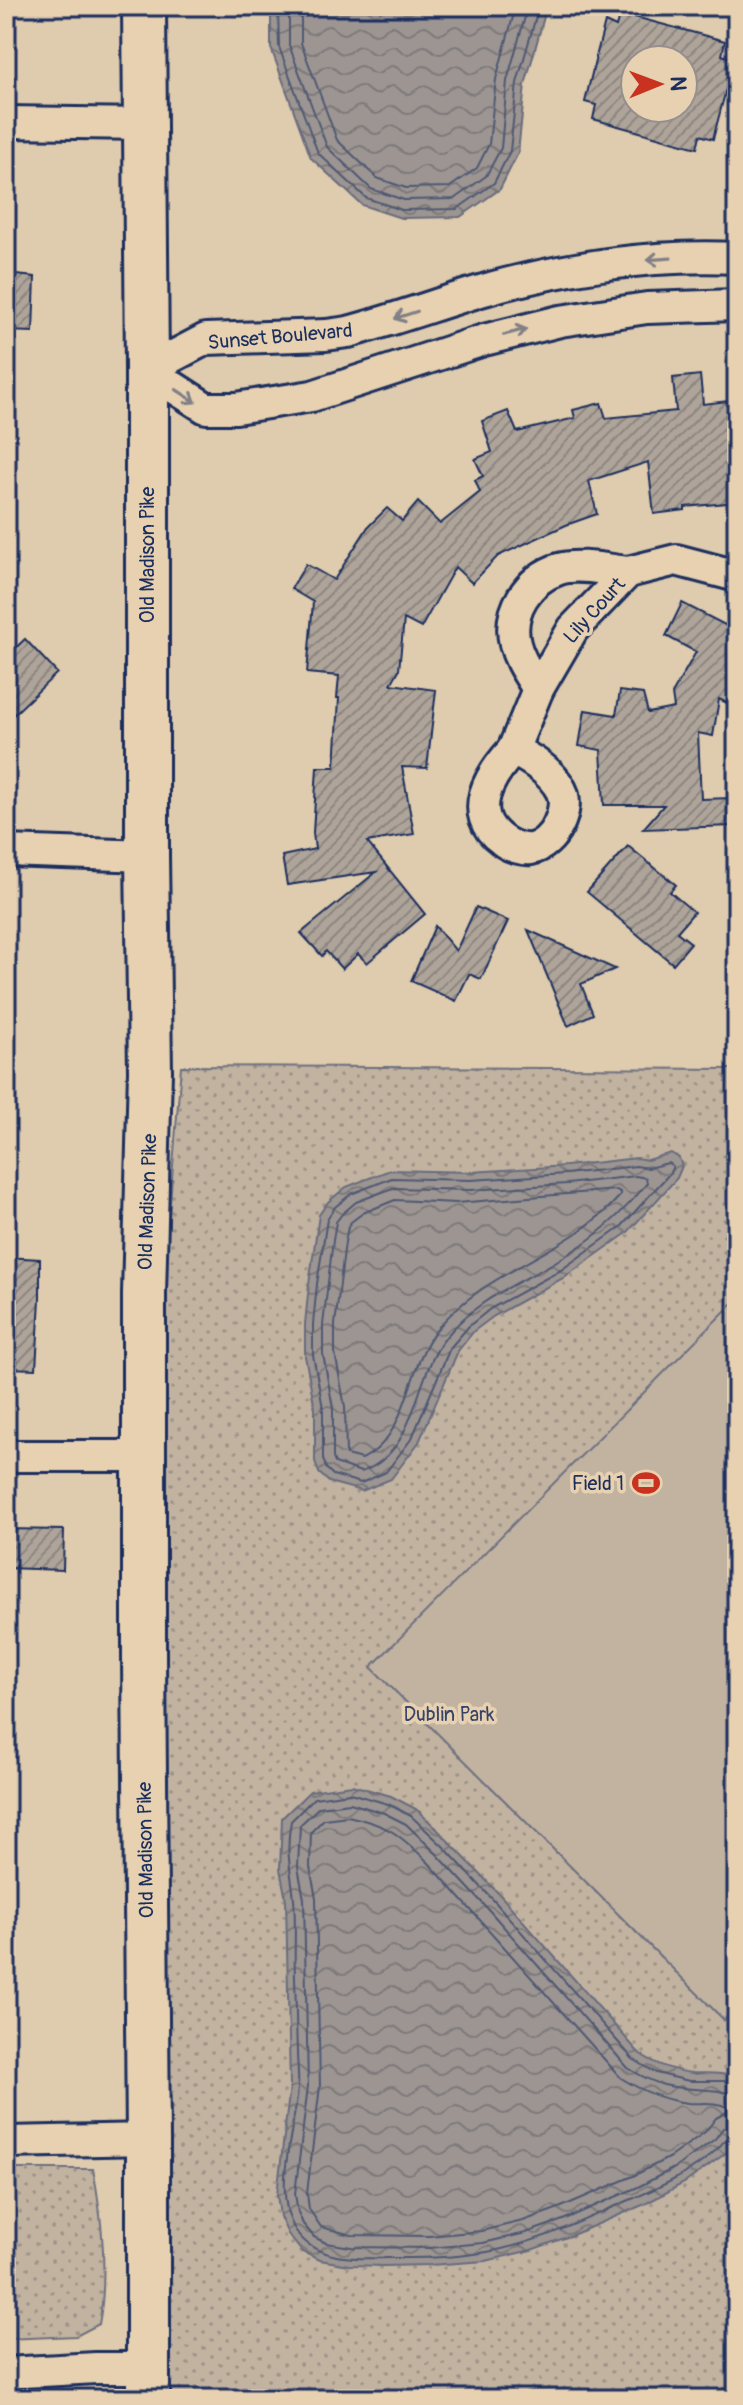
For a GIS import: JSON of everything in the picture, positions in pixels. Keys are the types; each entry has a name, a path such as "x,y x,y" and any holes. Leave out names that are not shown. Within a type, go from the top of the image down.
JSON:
{"main road":[{"name":"Old Madison Pike","path":"144,6 150,1071 144,1294 148,2384"}],"street":[{"path":"6,122 145,124"},
{"name":"Sunset Boulevard","path":"147,370 206,339 348,332 492,288 588,266 688,257 737,258"},
{"path":"147,370 206,408 236,408 312,396 484,340 560,321 647,308 737,305"},
{"name":"Lily Court","path":"513,750 538,689 573,629 628,572 676,560 737,576"},
{"path":"538,689 524,668 514,642 515,620 523,594 540,579 561,568 628,572"},
{"path":"6,851 147,856"},
{"path":"6,1456 144,1456"},
{"path":"6,2142 148,2139"},
{"path":"6,2373 96,2368 148,2384"}],"green space":[{"name":"Dublin Park","path":"181,1066 737,1069 737,2399 159,2399 162,1303"},
{"name":"Field 1","path":"737,1299 737,2006 724,2020 371,1667"},
{"path":"6,2169 93,2169 103,2246 102,2306 99,2324 76,2336 6,2339"}],"water":[{"path":"271,6 547,6 525,85 518,153 500,189 460,217 401,218 362,205 311,158 271,48"},
{"path":"671,1153 679,1158 682,1166 677,1178 627,1233 565,1277 494,1316 474,1331 458,1351 419,1442 391,1479 362,1491 329,1482 319,1473 315,1461 315,1409 305,1356 305,1324 319,1215 328,1202 346,1187 390,1170 470,1172 637,1158 647,1160"},
{"path":"352,1785 391,1796 416,1809 502,1897 639,2053 678,2071 737,2078 737,2133 730,2150 686,2182 645,2204 531,2250 486,2261 349,2265 320,2260 302,2252 280,2217 277,2194 290,2086 286,1900 280,1869 282,1818 310,1791"}],"building":[{"path":"620,13 725,41 722,55 734,59 713,139 700,135 697,148 593,119 596,105 585,102 605,22 616,27"},
{"path":"6,274 35,277 33,332 6,331"},
{"path":"700,375 703,404 737,400 737,502 685,507 685,510 654,514 648,462 589,481 597,514 498,556 472,583 455,567 421,628 404,619 399,670 391,684 436,690 427,768 402,767 414,834 367,842 425,914 367,963 358,954 342,969 326,951 322,956 301,933 376,872 287,885 282,856 315,849 317,767 335,767 339,676 307,673 313,602 291,589 306,564 334,580 368,527 387,508 402,521 418,502 440,524 480,492 475,480 483,476 475,459 492,452 482,421 508,411 517,432 575,418 573,410 601,403 606,418 676,411 673,378"},
{"path":"682,603 737,631 737,708 719,699 713,736 698,733 701,799 733,798 734,826 643,829 664,805 604,805 601,750 579,746 585,710 616,715 620,691 643,694 648,713 674,708 672,694 696,652 666,636"},
{"path":"25,639 57,673 6,722 6,657"},
{"path":"628,846 676,885 670,892 694,912 677,932 691,943 673,964 587,892"},
{"path":"476,907 508,921 481,979 469,974 456,1001 411,981 435,926 456,951"},
{"path":"528,930 615,969 581,984 593,1014 568,1026"},
{"path":"6,1257 40,1259 36,1369 6,1368"},
{"path":"6,1529 64,1530 63,1570 6,1568"}],"place":[{"name":"Field 1","path":"646,1483"}]}
